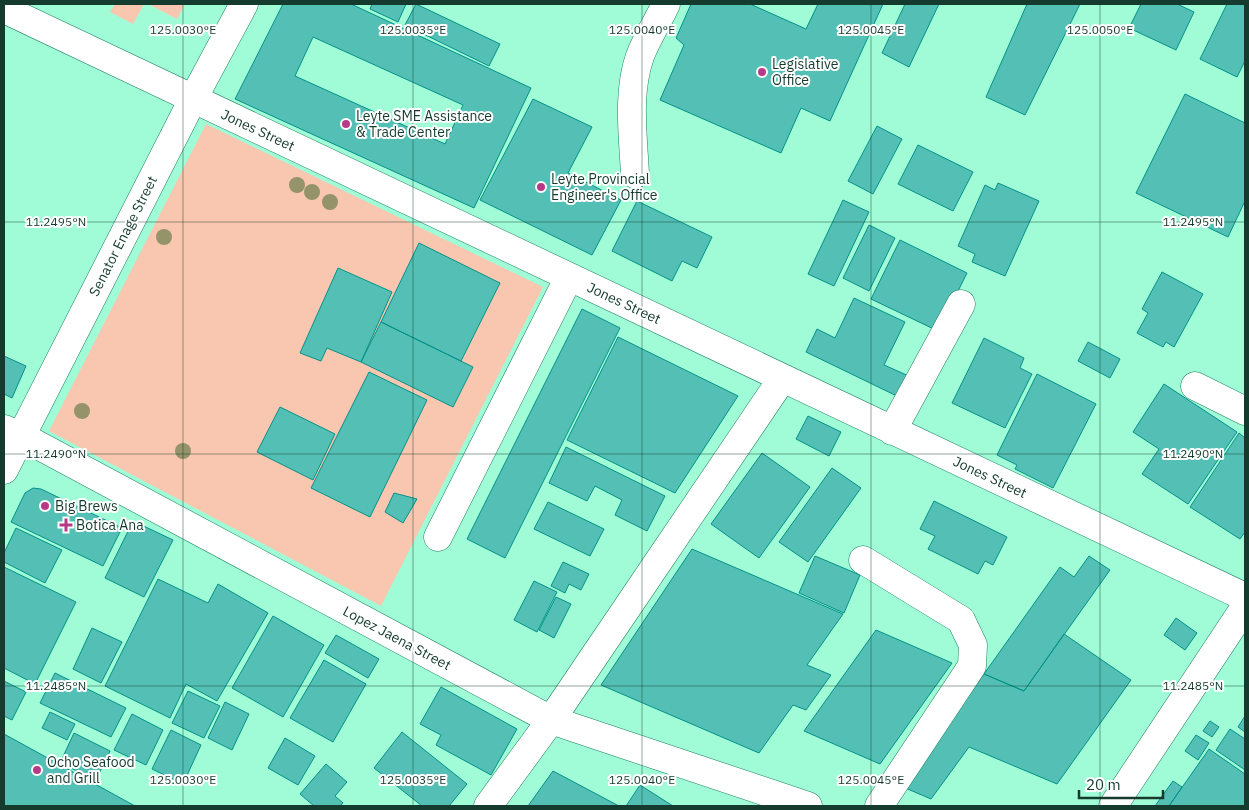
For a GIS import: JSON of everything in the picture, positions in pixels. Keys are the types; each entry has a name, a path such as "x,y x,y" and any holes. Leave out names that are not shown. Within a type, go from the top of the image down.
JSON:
{"street":[{"name":"Senator Enage Street","path":"4,470 12,433 244,4"},
{"path":"635,174 632,122 634,87 640,56 662,5"},
{"name":"Jones Street","path":"4,9 1245,597"},
{"path":"438,537 569,277"},
{"path":"892,431 961,304"},
{"path":"488,806 551,720 782,379"},
{"path":"1196,386 1245,411"},
{"name":"Lopez Jaena Street","path":"12,433 551,720 808,806"},
{"path":"863,560 961,620 973,645 972,666 879,806"},
{"path":"1113,806 1245,608"}],"shaded area":[{"path":"115,4 144,4 133,24 110,12"},
{"path":"148,4 185,4 177,19"},
{"path":"206,124 543,287 381,606 49,431"}],"building":[{"name":"Leyte SME Assistance & Trade Center","path":"283,4 351,4 531,88 474,208 235,99","holes":["313,37 463,105 445,144 295,76"]},
{"path":"372,4 406,4 398,22 370,9"},
{"path":"416,4 500,44 489,66 405,25"},
{"name":"Legislative Office","path":"691,4 750,4 806,29 818,4 883,4 830,121 801,108 781,153 660,100 684,45 676,38"},
{"path":"905,4 939,4 909,67 882,53"},
{"path":"1027,4 1080,4 1025,115 986,97"},
{"path":"1141,4 1177,4 1194,12 1176,50 1129,28"},
{"path":"1227,4 1245,4 1245,61 1237,77 1200,59"},
{"path":"1185,94 1245,123 1245,201 1228,237 1136,193"},
{"name":"Leyte Provincial Engineer's Office","path":"533,99 592,127 568,173 621,200 592,255 480,200"},
{"path":"877,126 902,139 873,194 848,181"},
{"path":"918,145 973,172 953,211 898,184"},
{"path":"998,183 1039,201 1005,276 972,262 975,254 958,246 985,185 995,190"},
{"path":"843,200 869,212 834,286 808,274"},
{"path":"637,201 712,237 697,268 682,261 672,281 612,251"},
{"path":"869,225 895,238 869,291 843,278"},
{"path":"900,240 967,273 938,331 871,299"},
{"path":"419,243 500,283 461,361 381,322"},
{"path":"338,268 392,292 361,362 327,348 321,361 300,353"},
{"path":"1162,272 1203,294 1174,347 1166,342 1163,347 1137,333 1148,313 1142,309"},
{"path":"854,298 905,322 884,365 911,377 901,398 806,352 817,329 835,338"},
{"path":"582,309 620,328 505,558 467,539"},
{"path":"381,322 473,367 453,407 361,362"},
{"path":"618,337 738,396 675,493 567,440"},
{"path":"984,338 1024,358 1020,368 1032,374 1005,428 952,403"},
{"path":"1088,342 1120,359 1110,378 1078,361"},
{"path":"4,356 26,366 12,398 4,394"},
{"path":"369,372 427,400 370,517 311,488"},
{"path":"1037,374 1096,404 1053,488 1015,469 1017,465 997,455"},
{"path":"1164,384 1237,432 1188,504 1142,474 1159,449 1133,432"},
{"path":"280,407 335,434 313,480 257,452"},
{"path":"808,416 841,432 829,456 796,439"},
{"path":"1239,433 1245,438 1245,532 1240,539 1190,507"},
{"path":"566,447 665,496 647,531 615,515 622,500 595,486 587,501 549,483"},
{"path":"762,453 810,487 759,558 711,524"},
{"path":"832,468 861,488 808,562 779,542"},
{"name":"Botica Ana","path":"33,488 41,489 122,528 103,566 11,522 25,493"},
{"path":"394,493 417,499 403,523 385,512"},
{"path":"934,501 1007,537 993,565 985,561 978,574 928,549 935,536 920,529"},
{"path":"548,502 604,529 590,556 534,529"},
{"path":"133,521 173,540 144,597 105,578"},
{"path":"16,528 62,550 45,583 4,562 4,553"},
{"path":"692,549 843,614 807,665 831,675 806,710 793,705 759,753 601,685"},
{"path":"815,556 860,575 844,613 799,593"},
{"path":"1089,556 1110,570 1024,691 984,674 1060,567 1074,577"},
{"path":"563,562 589,574 581,590 569,584 565,593 551,586"},
{"path":"4,567 76,602 35,684 4,668"},
{"path":"158,579 208,603 218,584 268,613 217,701 186,684 170,718 105,686"},
{"path":"534,581 557,592 537,632 514,620"},
{"path":"556,597 571,604 554,638 539,630"},
{"path":"273,616 324,645 283,717 232,688"},
{"path":"1176,618 1197,633 1185,650 1164,635"},
{"path":"92,628 122,642 101,683 73,669"},
{"path":"876,630 952,663 880,764 804,731"},
{"path":"1064,634 1131,680 1057,784 969,747 931,799 903,787 984,674 1024,691"},
{"path":"336,635 379,659 368,678 325,653"},
{"path":"324,660 366,684 333,742 290,718"},
{"path":"55,673 126,708 111,737 40,703"},
{"path":"4,681 26,692 12,720 4,716"},
{"path":"441,687 517,729 491,775 436,745 441,735 420,724"},
{"path":"188,691 220,706 204,738 172,723"},
{"path":"225,702 249,714 232,750 208,738"},
{"path":"50,712 75,724 67,740 42,728"},
{"path":"132,714 163,730 146,765 114,750"},
{"path":"1245,716 1245,732 1238,727"},
{"path":"1210,721 1219,727 1212,737 1203,731"},
{"path":"1230,729 1245,739 1245,770 1216,750"},
{"path":"171,730 201,745 183,784 152,769"},
{"path":"402,732 467,784 449,806 422,806 374,768"},
{"path":"74,733 110,751 96,780 60,763"},
{"name":"Ocho Seafood and Grill","path":"4,734 135,806 4,806"},
{"path":"1196,735 1209,743 1198,760 1185,751"},
{"path":"285,738 315,756 298,785 268,768"},
{"path":"1209,749 1245,774 1245,806 1169,806"},
{"path":"326,764 347,782 335,796 343,803 340,806 314,806 300,794"},
{"path":"553,771 619,806 528,806"},
{"path":"1173,781 1182,787 1169,806 1155,806"},
{"path":"640,785 673,806 626,806"}],"place":[{"name":"Legislative Office","path":"762,72"},
{"name":"Leyte SME Assistance & Trade Center","path":"346,124"},
{"name":"Leyte Provincial Engineer's Office","path":"541,187"},
{"name":"Big Brews","path":"45,506"},
{"name":"Botica Ana","path":"66,525"},
{"name":"Ocho Seafood and Grill","path":"37,770"}]}
